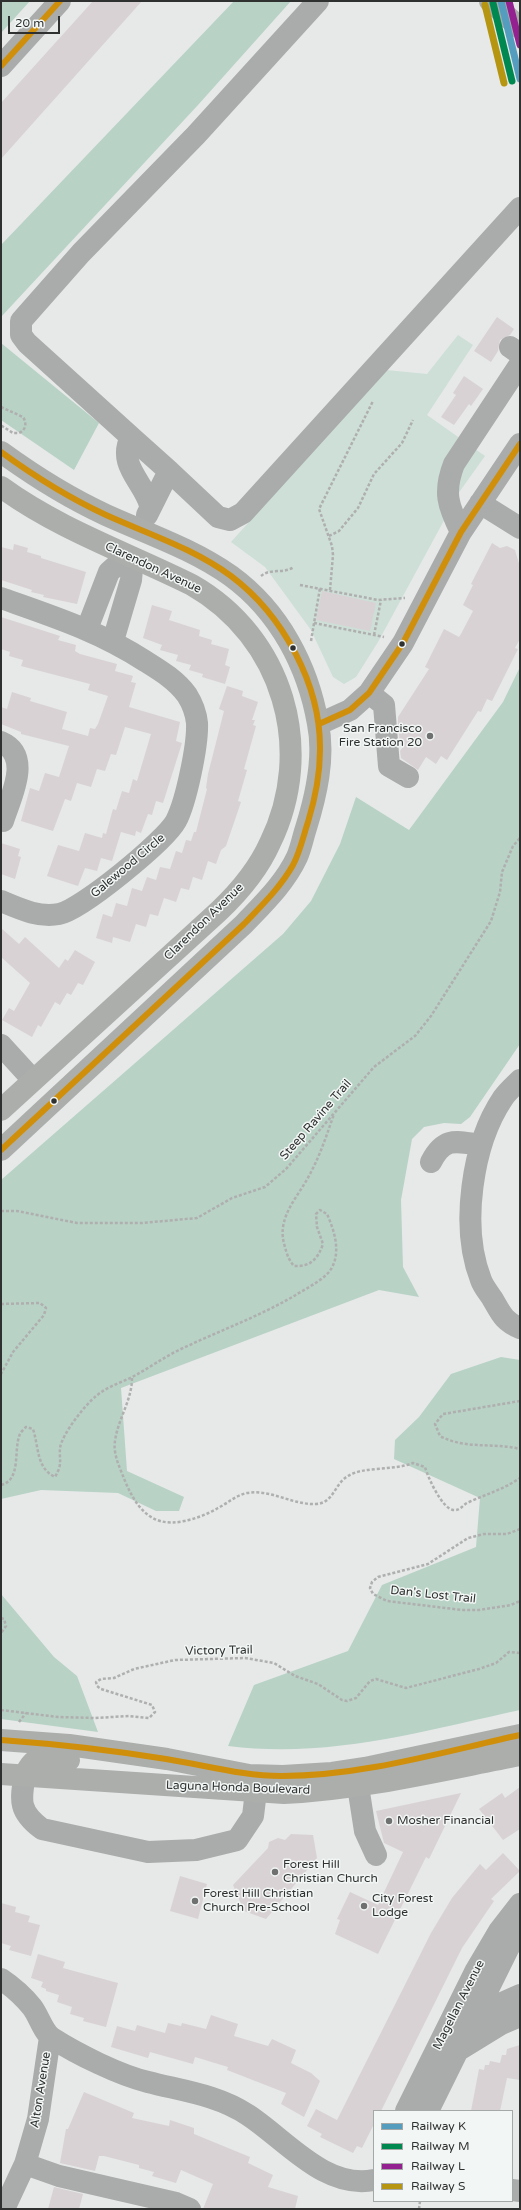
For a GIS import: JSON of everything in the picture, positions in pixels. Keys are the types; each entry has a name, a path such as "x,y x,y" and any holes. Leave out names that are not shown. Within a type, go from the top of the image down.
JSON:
{"main road":[{"path":"1,452 56,489 104,514 181,548 216,566 250,592 273,616 301,666 318,724 318,775 310,813 297,857 276,891 244,924 1,1150"},
{"name":"Clarendon Avenue","path":"1,487 71,530 192,585 209,595 231,613 259,647 272,669 282,698 290,739 289,780 282,812 273,837 261,860 244,885 219,911 1,1110"},
{"path":"104,514 126,539 133,558 181,548"},
{"path":"282,698 318,724"},
{"path":"289,780 307,752 318,724"},
{"path":"26,1126 33,1080 82,1075"},
{"name":"Laguna Honda Boulevard","path":"8,1732 90,1748 167,1758 249,1775 299,1776 380,1765 520,1735"},
{"path":"25,1775 33,1760 41,1757 77,1761 82,1759 90,1748"},
{"name":"Laguna Honda Boulevard","path":"1,1774 256,1791 328,1791 520,1756"}],"street":[{"path":"1,66 60,1"},
{"path":"318,1 196,135 81,253 21,321 21,335 27,343 218,517 225,520 238,517 520,208"},
{"path":"490,1 520,28"},
{"path":"461,532 449,508 447,485 450,474 454,464 516,355"},
{"path":"131,437 126,447 129,466 134,478 148,496 150,505"},
{"path":"318,724 350,710 369,693 403,642 461,532 520,444"},
{"path":"140,530 150,505 161,489 169,471"},
{"path":"480,503 520,528"},
{"path":"87,629 109,572 118,564 133,558 130,580 113,642"},
{"name":"Galewood Circle","path":"1,598 87,629 113,642 170,677 182,689 192,705 197,722 196,741 180,811 172,828 160,840 87,901 73,910 60,914 44,915 1,901"},
{"path":"369,693 384,705 389,766 408,777"},
{"path":"1,742 13,750 18,765 3,822"},
{"path":"1,1045 33,1080"},
{"path":"520,1080 504,1096 494,1113 481,1145 471,1201 472,1243 481,1280 508,1323 520,1328"},
{"path":"431,1162 438,1149 448,1142 459,1141 481,1145"},
{"path":"25,1775 22,1807 30,1821 42,1829 148,1852 196,1850 237,1840 253,1816 256,1791"},
{"path":"358,1786 365,1831 376,1855"},
{"name":"Magellan Avenue","path":"406,2110 476,1970 498,1931 520,1904"},
{"name":"Magellan Avenue","path":"428,2110 510,1947 520,1933"},
{"path":"1,1979 15,1988 33,2008 50,2037 89,2058 147,2082 185,2089 215,2099 248,2115 299,2156 320,2169 344,2178 364,2182 373,2180"},
{"path":"475,2015 520,1995"},
{"path":"457,2051 501,2024 520,2016"},
{"name":"Alton Avenue","path":"4,2209 25,2164 38,2119 50,2037"},
{"path":"25,2164 59,2176 176,2203 190,2209"}],"path":[{"path":"330,590 334,555 329,536 319,513 320,504 374,398"},
{"path":"1,407 23,417 26,423 22,432 16,434 2,426 1,427"},
{"path":"329,536 339,531 358,508 374,474 402,443 413,420"},
{"path":"261,576 265,572 286,571 294,568"},
{"path":"300,585 381,600 406,598"},
{"path":"311,642 320,588"},
{"path":"374,634 381,600"},
{"path":"314,622 380,636"},
{"name":"Steep Ravine Trail","path":"1,1211 17,1211 77,1223 142,1223 197,1218 232,1198 265,1187 286,1169 374,1067 415,1036 431,1016 491,921 500,892 502,872 513,846 520,838"},
{"path":"1,1485 8,1482 12,1476 17,1460 20,1434 26,1427 33,1429 42,1465 47,1473 55,1477 62,1460 60,1448 62,1441 85,1407 96,1396 113,1384 132,1378 180,1349 274,1307 320,1280 329,1272 334,1262 337,1248 327,1214 320,1210 316,1214 317,1227 323,1244 315,1259 303,1267 294,1266 289,1260 282,1240 282,1226 287,1210 306,1182 321,1153 334,1114"},
{"path":"1,1304 40,1304 46,1308 44,1315 13,1352 1,1374"},
{"path":"132,1378 131,1394 119,1420 114,1443 117,1461 134,1501 145,1514 164,1522 170,1523 185,1521 203,1515 246,1493 270,1494 294,1502 324,1503 330,1499 340,1482 349,1475 403,1467 413,1463 425,1467 441,1501 449,1509 455,1510 462,1508 467,1503 503,1489 520,1478"},
{"path":"520,1401 443,1414 435,1424 440,1436 462,1445 506,1446 520,1449"},
{"name":"Dan's Lost Trail","path":"520,1529 507,1534 484,1534 468,1538 428,1564 378,1577 372,1582 370,1588 373,1594 387,1601 462,1610 479,1610 511,1605 520,1601"},
{"path":"1,1618 4,1619 6,1626 1,1633"},
{"name":"Victory Trail","path":"26,1713 95,1718 129,1716 150,1718 155,1712 152,1705 101,1689 97,1686 96,1682 101,1679 114,1678 134,1669 175,1660 245,1658 274,1663 295,1676 318,1684 342,1700 347,1701 356,1698 370,1681 376,1679 406,1688 485,1667 496,1663 509,1652 520,1653"},
{"path":"1,1710 26,1713"},
{"path":"8,1732 26,1713"}],"shaded area":[{"path":"458,335 473,345 427,415 485,456 460,491 378,642 356,677 344,684 333,677 311,630 265,567 231,542 386,370 427,374"}],"green space":[{"path":"1,1 30,1 1,33"},
{"path":"234,1 291,1 198,105 1,317 1,245"},
{"path":"1,343 99,423 74,470 1,420"},
{"path":"520,667 520,1044 470,1117 461,1124 444,1123 424,1127 412,1139 401,1200 403,1267 419,1297 379,1290 121,1388 127,1471 184,1497 179,1511 156,1511 118,1493 41,1490 1,1499 1,1180 283,934 311,901 340,844 356,797 409,830 503,702"},
{"path":"501,1357 520,1360 520,1710 411,1734 339,1746 302,1749 265,1749 228,1746 254,1685 348,1651 382,1585 476,1547 480,1498 394,1459 395,1440 419,1417 451,1374"},
{"path":"1,1594 54,1657 77,1676 98,1732 1,1719"}],"building":[{"path":"93,1 142,1 1,159 1,103"},
{"path":"497,317 514,329 510,335 500,340 498,351 491,362 474,351"},
{"path":"464,376 483,389 471,406 469,404 454,425 441,417 456,395 453,393"},
{"path":"492,543 500,548 507,546 515,550 520,567 520,639 515,648 518,649 492,701 487,699 481,712 478,711 447,760 441,756 436,764 426,757 418,770 401,758 400,751 403,747 400,745 399,734 402,730 398,728 398,717 429,669 425,667 444,629 459,637 461,634 473,611 463,605 473,585 471,584"},
{"path":"14,544 28,548 27,552 41,556 41,558 86,572 77,604 43,597 44,595 31,592 32,590 1,580 1,547 13,550"},
{"path":"322,591 376,603 370,631 316,620"},
{"path":"152,605 172,611 169,620 200,630 199,636 212,640 211,644 229,649 225,665 230,667 225,684 202,677 203,674 189,670 191,665 176,661 178,655 160,650 162,645 143,638"},
{"path":"1,617 60,636 58,640 76,645 75,651 80,654 117,664 115,671 133,676 131,682 136,683 129,707 180,722 176,741 182,743 163,803 156,801 152,815 148,814 141,833 136,831 135,836 121,832 112,861 101,858 97,871 85,868 78,886 47,876 58,845 79,851 85,833 102,838 103,833 106,834 113,809 116,810 122,791 129,793 133,779 137,781 151,734 125,727 116,755 111,754 105,771 97,769 91,787 77,783 71,801 65,799 53,831 21,821 30,788 39,791 45,773 59,777 69,746 21,734 21,732 1,724 1,707 7,709 12,692 31,698 30,701 67,712 62,729 88,736 90,728 95,729 98,724 108,696 88,690 90,684 21,666 23,660 9,656 10,652 1,649"},
{"path":"227,686 243,691 242,696 258,702 252,720 255,720 253,725 256,726 244,769 247,770 238,801 241,802 226,846 221,850 216,864 208,861 202,880 193,877 189,890 181,888 176,902 164,898 158,916 150,914 146,927 136,924 130,942 113,937 112,943 96,938 103,914 112,917 116,903 127,906 132,888 142,891 147,877 156,880 160,867 170,869 176,851 182,853 186,840 191,841 194,832 196,832 207,789 208,774 224,711 219,709"},
{"path":"1,843 20,849 18,856 21,857 15,879 1,874"},
{"path":"1,928 19,944 25,937 59,968 65,959 68,961 75,950 95,962 83,985 78,983 71,995 67,993 60,1005 55,1002 41,1027 38,1025 32,1037 2,1020 9,1008 14,1011 30,983 1,957"},
{"path":"520,1787 520,1829 503,1840 479,1809 502,1793 505,1798"},
{"path":"461,1793 429,1859 426,1857 378,1954 335,1934 340,1920 337,1919 350,1892 378,1905 403,1852 384,1843 376,1811"},
{"name":"Forest Hill Christian Church","path":"291,1834 313,1835 317,1858 266,1919 244,1911 233,1885 268,1848 269,1842 278,1838 285,1840"},
{"path":"503,1853 520,1871 491,1899 494,1901 462,1948 381,2110 373,2110 373,2126 362,2148 357,2146 353,2153 320,2137 322,2134 307,2126 316,2109 337,2120 431,1933 452,1898 480,1864 486,1870"},
{"name":"Forest Hill Christian Church Pre-School","path":"180,1876 207,1884 198,1919 170,1911"},
{"path":"1,1903 16,1907 15,1912 30,1916 28,1922 40,1925 31,1956 9,1950 11,1946 1,1943"},
{"path":"38,1954 65,1962 63,1968 118,1983 106,2027 83,2021 84,2018 70,2014 72,2007 57,2002 59,1995 46,1991 46,1989 41,1987 43,1982 31,1978"},
{"path":"211,2015 238,2024 234,2036 268,2046 272,2039 296,2050 291,2063 311,2073 320,2081 304,2117 281,2104 286,2093 227,2070 228,2067 195,2057 193,2064 150,2052 148,2058 111,2047 117,2026 135,2031 137,2025 165,2033 168,2023 181,2026 182,2023 206,2029"},
{"path":"520,2045 520,2080 507,2078 500,2110 471,2110 479,2069 484,2070 485,2065 489,2065 490,2061 500,2063 502,2055 506,2055 507,2049"},
{"path":"84,2092 134,2113 132,2118 169,2126 170,2120 194,2128 194,2134 250,2157 248,2163 273,2175 268,2187 298,2196 295,2209 203,2209 213,2184 181,2170 176,2183 152,2176 154,2172 139,2168 139,2165 104,2156 99,2156 95,2171 60,2163 66,2129 68,2129"},
{"path":"54,2187 83,2194 79,2209 48,2209"}],"rail line":[{"name":"K","path":"501,1 520,79"},
{"name":"L","path":"509,1 520,45"},
{"name":"M","path":"493,3 512,81"},
{"name":"S","path":"485,5 504,83"}],"transit line":[{"path":"1,66 60,1"},
{"path":"319,724 350,710 369,693 403,643 461,532 520,444"},
{"path":"1,452 26,470 65,494 106,515 186,549 201,557 231,576 250,592 267,610 282,631 295,653 306,677 314,701 319,725 320,750 315,795 298,855 288,873 276,889 244,924 1,1150"},
{"path":"1,1740 104,1750 238,1772 267,1776 282,1776 312,1775 372,1768 520,1735"}],"place":[{"name":"San Francisco Fire Station 20","path":"430,736"},
{"name":"Mosher Financial","path":"389,1821"},
{"name":"Forest Hill Christian Church","path":"275,1872"},
{"name":"Forest Hill Christian Church Pre-School","path":"195,1901"},
{"name":"City Forest Lodge","path":"364,1906"}]}
